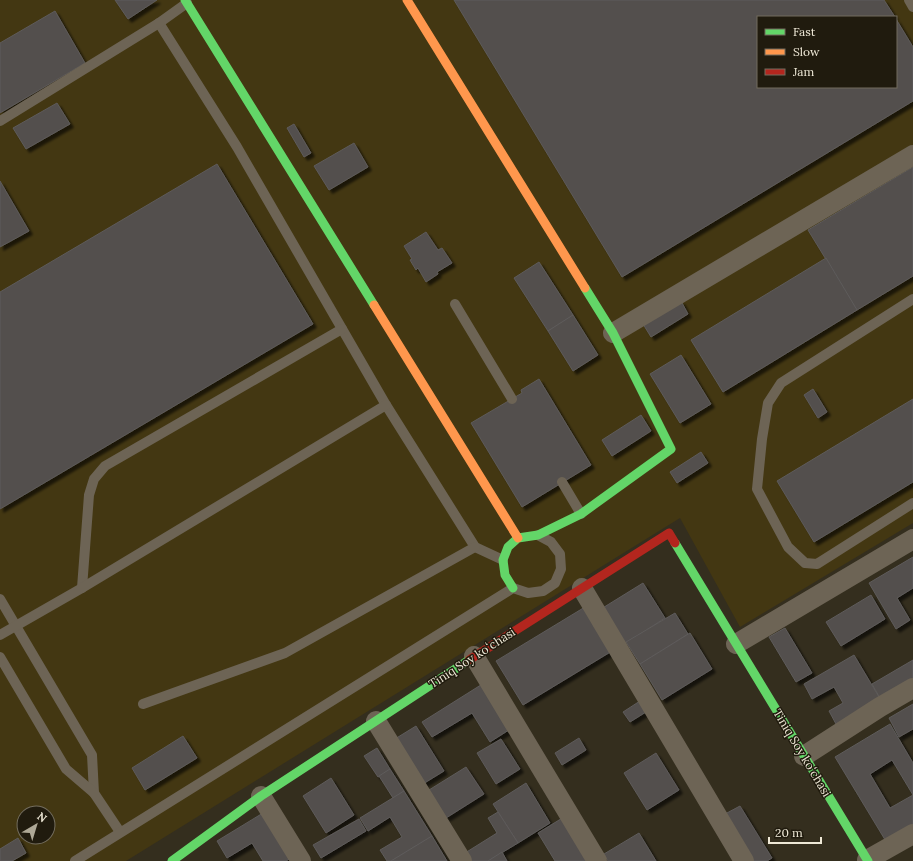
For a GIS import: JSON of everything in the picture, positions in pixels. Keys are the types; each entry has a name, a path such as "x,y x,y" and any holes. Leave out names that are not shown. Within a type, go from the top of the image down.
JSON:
{"street":[{"path":"407,0 613,333 671,449 581,514 538,535 518,538 508,547 503,560 505,575 513,588"},
{"path":"186,2 518,538"},
{"path":"613,333 913,155"},
{"name":"Tiniq Soy koʻchasi","path":"172,861 261,796 474,656 669,533 867,861"},
{"path":"736,644 913,539"},
{"path":"582,588 744,861"},
{"path":"474,656 597,861"},
{"path":"804,756 880,707 913,688"},
{"path":"376,721 462,861"},
{"path":"261,796 302,861"},
{"path":"867,861 913,834"}],"lane":[{"path":"908,0 913,7"},
{"path":"0,121 160,23 186,2"},
{"path":"160,23 237,147 386,405 474,547 503,560"},
{"path":"913,299 782,383 768,402 762,439 757,489 788,547 805,562 817,564 913,503"},
{"path":"455,304 512,399"},
{"path":"82,588 89,495 94,479 105,466 342,329"},
{"path":"0,635 82,588 386,405"},
{"path":"562,482 581,514"},
{"path":"74,861 513,588 528,593 543,592 555,583 561,569 560,554 551,542 538,535"},
{"path":"143,704 286,653 474,547"},
{"path":"0,599 92,755 94,793"},
{"path":"0,657 66,769 94,793 120,832"}],"shaded area":[{"path":"0,0 913,0 913,523 740,627 680,518 126,861 0,861"}],"building":[{"path":"115,0 157,0 128,19"},
{"path":"454,0 884,0 894,16 757,16 757,88 897,88 897,21 913,47 913,101 622,277"},
{"path":"55,11 85,63 0,113 0,43"},
{"path":"57,103 70,124 26,149 13,128"},
{"path":"294,124 311,153 304,157 287,128"},
{"path":"354,143 368,167 329,190 314,166"},
{"path":"217,164 313,324 0,509 0,292"},
{"path":"913,167 913,276 857,310 808,230"},
{"path":"0,181 29,231 0,247"},
{"path":"426,232 438,250 442,248 452,263 437,272 438,274 426,282 418,268 416,270 410,260 412,259 404,246"},
{"path":"826,258 857,310 723,392 691,340"},
{"path":"539,262 573,315 548,331 514,278"},
{"path":"681,301 688,314 651,337 643,324"},
{"path":"573,315 598,355 573,371 548,331"},
{"path":"681,355 711,404 680,423 650,374"},
{"path":"539,379 591,465 522,507 471,423 522,393 521,390"},
{"path":"813,389 827,412 818,418 804,395"},
{"path":"913,399 913,482 814,542 777,481"},
{"path":"641,415 651,431 612,456 602,440"},
{"path":"701,452 708,463 677,483 670,472"},
{"path":"913,557 913,588 897,598 910,620 896,629 869,583"},
{"path":"643,583 665,618 623,645 601,609"},
{"path":"871,595 885,619 841,646 826,622"},
{"path":"585,607 612,651 523,705 496,661"},
{"path":"675,613 688,634 640,664 626,642"},
{"path":"785,628 812,673 796,682 769,637"},
{"path":"690,633 712,669 662,700 640,664"},
{"path":"854,655 882,702 836,724 829,711 843,703 834,687 812,699 804,684"},
{"path":"913,660 913,687 884,705 872,684"},
{"path":"484,683 512,728 490,742 472,713 432,737 422,722"},
{"path":"640,701 646,712 630,722 623,712"},
{"path":"913,704 913,729 899,737 889,718"},
{"path":"890,724 913,763 913,795 913,827 887,843 835,757","holes":["892,760 913,795 890,808 870,774"]},
{"path":"416,726 444,771 418,787 390,742"},
{"path":"183,736 197,758 145,790 132,768"},
{"path":"579,738 586,750 562,765 555,753"},
{"path":"501,739 520,769 496,784 477,753"},
{"path":"377,748 390,769 378,777 364,756"},
{"path":"656,753 679,790 647,810 624,773"},
{"path":"466,767 484,794 446,818 429,790"},
{"path":"390,769 404,791 393,798 379,776"},
{"path":"331,778 354,815 326,833 303,796"},
{"path":"526,783 550,823 518,843 493,804"},
{"path":"404,791 432,836 391,861 387,861 380,850 402,837 390,817 368,831 360,818"},
{"path":"740,806 772,858 767,861 754,861 725,814"},
{"path":"498,812 518,843 488,861 470,861 465,853 497,833 488,818"},
{"path":"263,813 291,858 286,861 263,861 252,843 227,858 217,841"},
{"path":"564,817 592,861 555,861 538,833"},
{"path":"359,819 366,831 321,858 313,845"},
{"path":"639,833 656,861 608,861 604,854"},
{"path":"432,836 447,861 391,861"},
{"path":"16,839 16,845 22,845 26,853 12,861 0,861 0,849"},
{"path":"502,852 507,861 488,861"}],"traffic: fast":[{"path":"185,0 374,305"},
{"path":"513,588 505,575 503,560 508,547 518,538 538,535 581,514 671,449 613,333 585,288"},
{"path":"675,543 868,861"},
{"path":"172,861 261,796 469,660"}],"traffic: slow":[{"path":"407,0 585,288"},
{"path":"374,305 518,538"}],"traffic: jam":[{"path":"469,660 669,533 675,543"}]}
